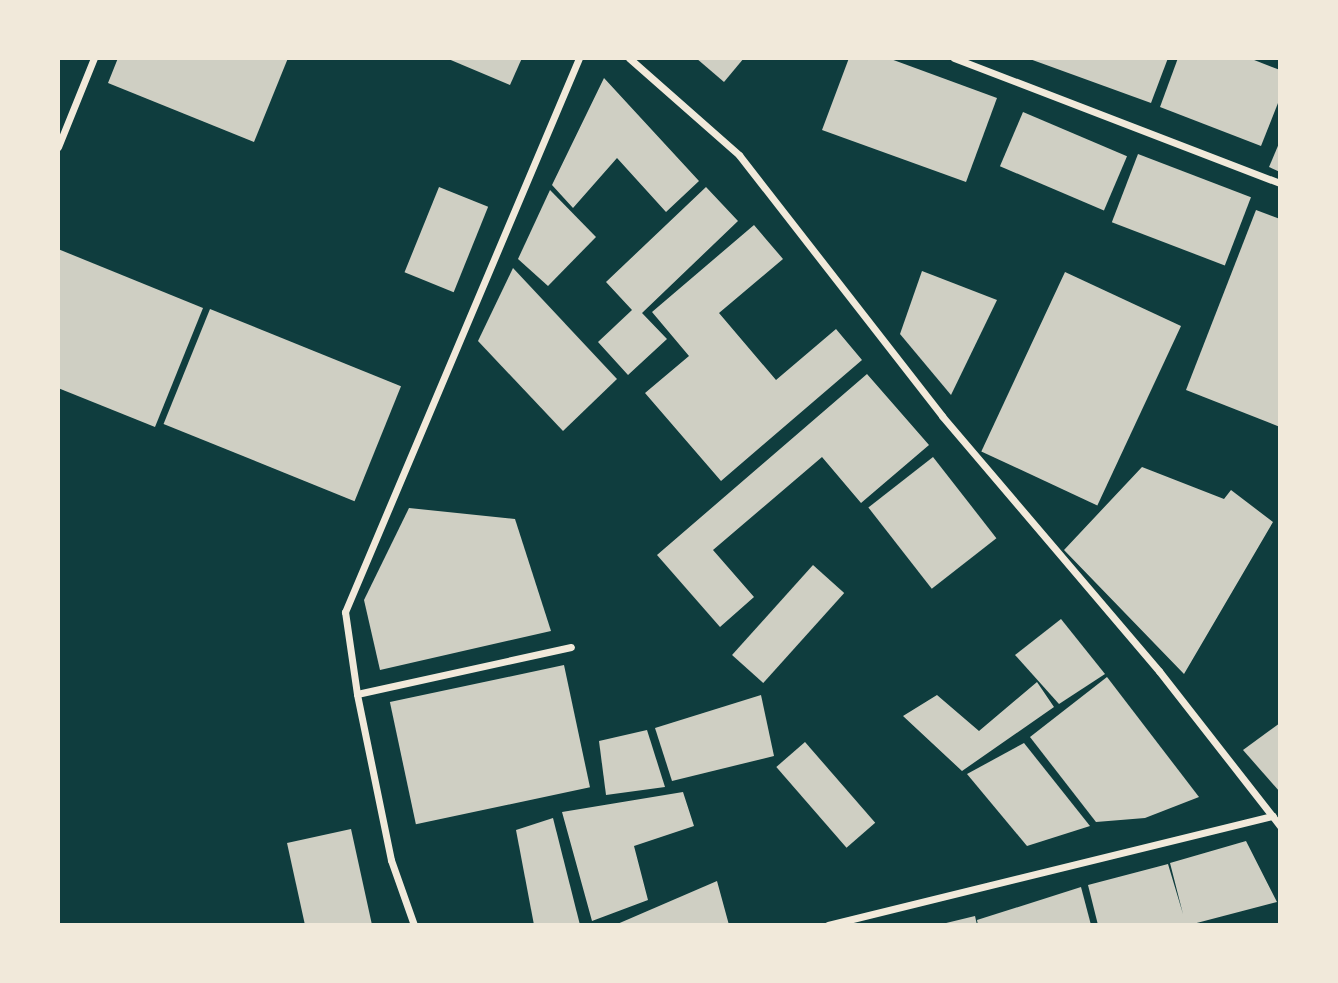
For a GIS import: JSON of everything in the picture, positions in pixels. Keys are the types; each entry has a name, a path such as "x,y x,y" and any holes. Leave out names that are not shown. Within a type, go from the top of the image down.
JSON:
{"street":[{"path":"58,147 94,58"},
{"path":"414,925 391,860 357,694 345,612 579,58"},
{"path":"629,58 739,155 942,416 1158,671 1280,826"},
{"path":"954,58 1280,183"},
{"path":"357,694 571,647"},
{"path":"828,925 1273,816"}],"building":[{"path":"118,58 288,58 254,142 108,83"},
{"path":"446,58 522,58 510,85"},
{"path":"696,58 744,58 724,82"},
{"path":"849,58 888,58 997,98 966,182 822,130"},
{"path":"1027,58 1168,58 1151,103"},
{"path":"1178,58 1249,58 1280,70 1280,98 1261,146 1160,107"},
{"path":"604,78 699,181 666,212 617,158 573,208 552,185"},
{"path":"1023,112 1127,156 1104,210 1000,166"},
{"path":"1280,141 1280,172 1269,167"},
{"path":"1138,154 1251,197 1225,266 1112,222"},
{"path":"439,187 488,207 454,292 405,272"},
{"path":"706,187 738,221 642,313 667,339 628,375 598,342 632,310 606,282"},
{"path":"550,190 596,237 548,286 518,259"},
{"path":"1256,210 1280,219 1280,427 1186,390"},
{"path":"754,225 783,259 719,313 776,380 836,329 862,360 721,481 645,393 689,356 652,312"},
{"path":"58,249 203,308 155,427 58,388"},
{"path":"513,268 617,379 563,431 478,341"},
{"path":"922,271 997,300 951,395 900,334"},
{"path":"1065,272 1181,326 1097,506 981,451"},
{"path":"210,309 401,386 355,501 164,424"},
{"path":"867,374 929,445 861,503 822,457 713,550 754,597 720,627 657,555"},
{"path":"933,457 996,538 932,589 868,507"},
{"path":"1142,467 1224,499 1231,490 1273,522 1184,674 1064,550"},
{"path":"409,508 515,519 551,631 380,670 364,600"},
{"path":"813,565 844,593 763,683 732,655"},
{"path":"1061,619 1105,674 1059,704 1015,655"},
{"path":"564,665 590,787 416,824 390,702"},
{"path":"1107,677 1199,797 1145,818 1096,822 1030,737"},
{"path":"1037,682 1054,707 962,771 903,716 937,695 979,731"},
{"path":"761,695 774,756 672,781 655,728"},
{"path":"1280,723 1280,792 1243,750"},
{"path":"647,730 665,787 606,795 599,741"},
{"path":"805,742 875,823 847,848 776,767"},
{"path":"1024,743 1090,826 1027,846 967,774"},
{"path":"683,792 694,826 634,846 648,900 592,921 562,812"},
{"path":"553,818 580,925 534,925 516,830"},
{"path":"351,829 372,925 305,925 287,843"},
{"path":"1246,841 1277,902 1189,925 1098,925 1088,885 1168,864 1183,914 1170,863"},
{"path":"717,881 729,925 615,925"},
{"path":"1081,887 1091,925 978,925 977,920"},
{"path":"975,916 977,925 942,925 942,924"}]}
